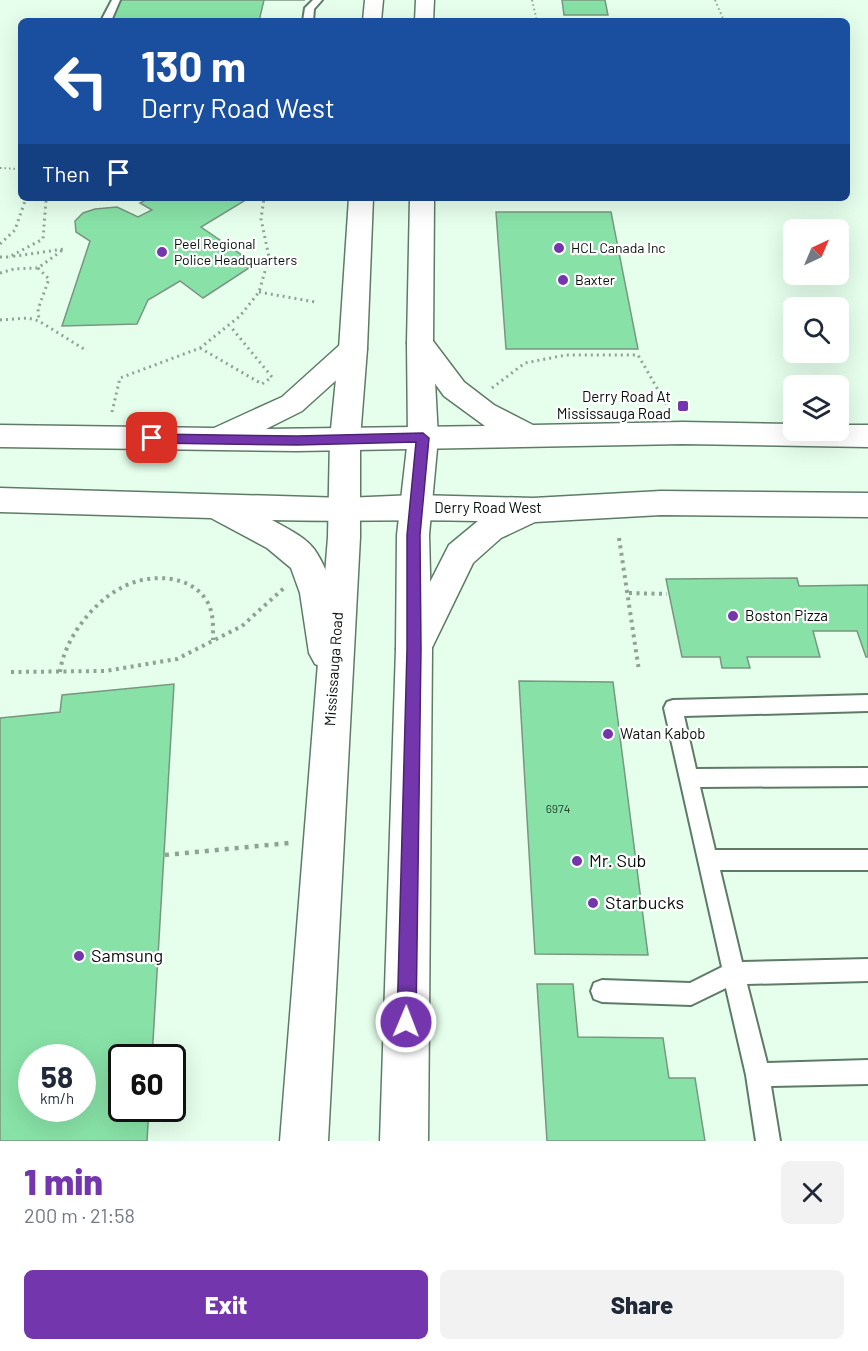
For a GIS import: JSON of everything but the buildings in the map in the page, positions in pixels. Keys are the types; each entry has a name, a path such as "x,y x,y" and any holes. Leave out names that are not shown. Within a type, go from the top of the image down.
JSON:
{"main road":[{"path":"372,18 374,0"},
{"path":"424,18 425,0"},
{"name":"Mississauga Road","path":"304,1141 345,510 345,439 353,349 361,201"},
{"path":"404,1141 414,649 413,535 423,438 420,343 422,201"},
{"path":"420,343 454,389 484,412 531,438"},
{"path":"217,440 292,404 353,349"},
{"path":"0,436 217,440 531,438 683,433 868,436"},
{"name":"Derry Road West","path":"0,500 345,510 416,507 533,510 661,503 868,505"},
{"path":"211,505 260,527 302,557 322,610 332,694"},
{"path":"414,649 461,554 490,529 533,510"}],"lane":[{"path":"107,18 116,0"},
{"path":"308,18 310,8 318,0"},
{"path":"768,1141 758,1075 673,708 868,703"},
{"path":"688,778 868,777"},
{"path":"707,860 868,860"},
{"path":"602,991 691,994 734,973 868,970"},
{"path":"758,1075 868,1072"}],"path":[{"path":"532,0 536,18"},
{"path":"715,0 723,18"},
{"path":"0,168 18,169"},
{"path":"0,244 15,230 25,201"},
{"path":"9,257 43,238 46,201"},
{"path":"111,416 120,378 200,348 230,326 259,292 269,257 261,219 264,201"},
{"path":"0,257 64,249 38,268 14,269 0,273"},
{"path":"38,268 49,279 38,309 39,321"},
{"path":"259,292 315,302"},
{"path":"0,320 27,318 39,321 87,351"},
{"path":"200,348 262,384 272,377 230,326"},
{"path":"491,389 525,363 566,355 638,355 683,433"},
{"path":"619,538 639,671"},
{"path":"60,672 63,654 94,610 112,593 133,582 159,576 187,583 204,597 213,617 213,640"},
{"path":"11,672 105,671 177,659 242,626 291,582"},
{"path":"629,593 667,594"},
{"path":"165,855 323,840"}],"place":[{"name":"HCL Canada Inc","path":"559,248"},
{"name":"Peel Regional Police Headquarters","path":"162,252"},
{"name":"Baxter","path":"563,280"},
{"name":"Derry Road At Mississauga Road","path":"683,406"},
{"name":"Boston Pizza","path":"733,616"},
{"name":"Watan Kabob","path":"608,734"},
{"name":"Mr. Sub","path":"577,861"},
{"name":"Starbucks","path":"593,903"},
{"name":"Samsung","path":"79,956"}],"route":[{"path":"152,438 297,440 423,438 413,535 414,649 406,1022"}]}
